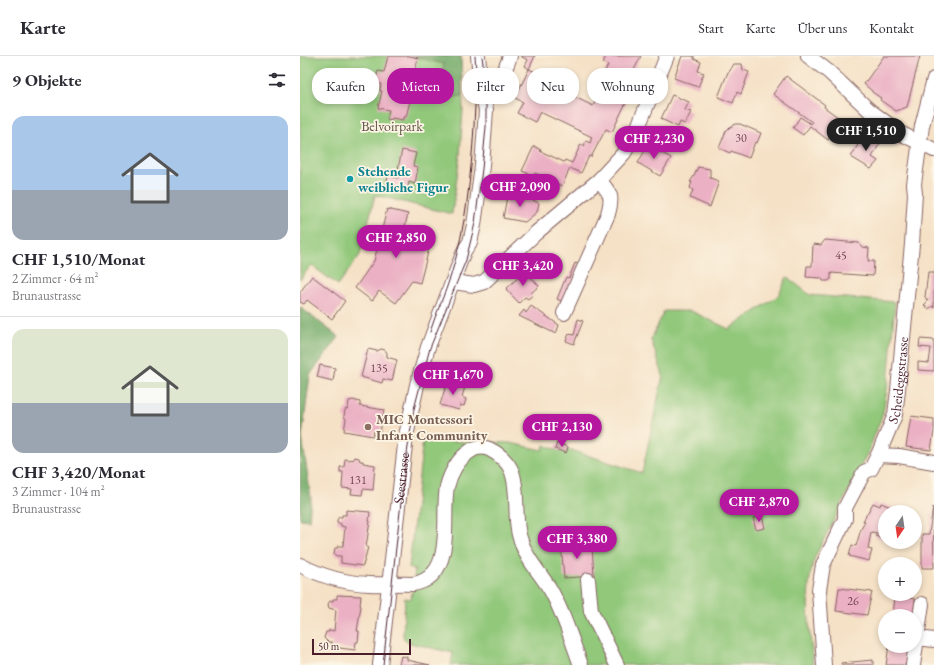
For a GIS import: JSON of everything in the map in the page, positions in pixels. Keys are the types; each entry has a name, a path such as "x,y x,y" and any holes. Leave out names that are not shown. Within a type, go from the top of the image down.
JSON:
{"street":[{"name":"Seestrasse","path":"478,56 479,68"},
{"path":"505,68 510,56"},
{"path":"453,282 474,285 484,282 537,232 599,180 624,153 636,132 667,56"},
{"path":"808,56 829,72 870,110 900,133 934,150"},
{"name":"Scheideggstrasse","path":"824,665 819,608 819,590 823,565 845,519 845,508 864,472 871,469 895,414 912,244 915,194 914,184 922,126 934,79"},
{"name":"Seestrasse","path":"380,665 407,429 417,384 428,347 464,251 463,238 472,177 477,104"},
{"path":"564,313 608,214 612,201 608,191 599,180"},
{"path":"300,565 309,570 339,580 369,584 413,584 426,580 434,571 440,560 444,547 447,487 453,471 466,454 475,448 485,448 495,452 506,461 512,472 515,488 518,530 522,547 531,564 550,590 567,624 580,665"},
{"path":"878,455 899,456 934,462"},
{"path":"588,580 591,611 617,665"},
{"path":"921,609 922,604"},
{"path":"922,639 934,640"},
{"path":"913,665 915,653"}],"green space":[{"name":"Belvoirpark","path":"300,56 461,56 463,109 460,155 452,214 375,195 360,255 338,285 311,265 300,280"},
{"path":"410,56 461,56 462,96 454,97 454,68 443,68 444,64"},
{"path":"787,277 810,295 895,302 888,383 883,413 869,450 815,557 811,570 808,611 813,665 451,665 453,653 410,643 405,640 403,636 405,598 411,599 415,570 409,568 423,439 478,443 510,443 543,450 544,445 567,453 568,449 642,473 663,375 651,340 664,311 691,311 729,329 778,296"},
{"path":"300,307 339,337 310,375 302,437 311,498 309,520 300,519"}],"building":[{"path":"388,56 410,56 418,58 416,68 387,68 387,104 409,104 406,117 403,117 403,120 392,118 391,120 387,119 389,110 378,108 382,91 380,91 381,84 379,84 379,71 384,72"},
{"path":"520,56 535,56 529,68 525,66 528,60"},
{"path":"606,56 641,56 635,68 606,68 608,65 603,63"},
{"path":"682,56 694,56 694,59 701,62 698,71 704,73 698,87 674,78"},
{"path":"884,56 920,56 907,107 896,111 880,100 881,98 864,84"},
{"path":"734,64 742,64 743,70 749,72 741,94 737,92 733,103 718,97 728,72"},
{"path":"527,73 527,104 579,104 579,99 593,106 594,104 625,104 612,132 606,129 591,157 589,156 581,173 570,168 562,186 535,173 534,176 522,171 534,146 541,150 540,151 564,162 565,160 572,163 581,144 584,146 586,141 590,143 592,137 540,112 535,122 517,113 523,102 519,100 519,90"},
{"path":"786,76 825,105 824,107 842,120 828,140 810,126 803,135 793,128 800,117 811,124 812,122 773,94"},
{"path":"672,95 689,102 685,110 691,112 685,124 680,122 678,127 661,119"},
{"path":"736,124 740,124 761,133 757,143 755,142 749,158 731,151 730,153 719,148 726,131"},
{"path":"864,134 880,143 872,157 878,161 871,169 851,157"},
{"path":"648,145 671,158 660,176 638,163"},
{"path":"402,150 416,153 413,166 418,167 415,184 409,182 407,194 385,190 388,176 398,178 400,169 398,169"},
{"path":"698,167 710,169 710,178 719,181 710,207 690,198 693,190 690,188 692,182 690,182"},
{"path":"508,192 520,194 539,203 537,212 525,222 503,218"},
{"path":"387,209 408,214 405,226 433,233 420,283 412,281 396,303 379,291 372,301 355,288 374,261"},
{"path":"825,240 859,243 862,247 869,248 868,261 874,261 873,276 831,273 831,279 828,281 823,281 822,278 806,277 807,266 812,266 813,244 821,245"},
{"path":"575,263 580,265 563,302 557,299 566,277 569,278"},
{"path":"525,271 539,286 531,293 533,295 528,299 525,297 519,303 506,289"},
{"path":"928,272 934,272 934,308 933,306 928,309 924,305 928,301 925,297"},
{"path":"312,276 345,301 332,319 307,300 304,304 300,302 300,292"},
{"path":"531,306 559,325 556,334 519,316 524,310 526,313"},
{"path":"578,319 583,321 574,344 566,341 569,334 574,335"},
{"path":"920,339 934,340 934,371 918,370 918,362 929,363 931,348 919,347"},
{"path":"368,349 377,351 381,349 385,350 387,357 397,360 392,381 383,379 382,383 361,377"},
{"path":"320,365 335,368 333,381 317,377"},
{"path":"447,382 465,387 462,397 466,399 464,406 460,405 459,410 440,405"},
{"path":"353,400 360,402 360,406 384,410 380,432 374,431 373,436 344,431 346,419 344,416 345,410 348,408 349,401"},
{"path":"911,416 934,419 931,450 906,447"},
{"path":"557,443 568,447 566,453 555,449"},
{"path":"355,457 359,458 360,461 363,461 363,463 375,465 373,490 363,489 362,495 351,494 352,489 342,488 343,472 340,472 340,467 344,467 345,459 353,460"},
{"path":"873,503 878,505 878,537 875,536 877,533 871,532 868,549 872,550 869,561 849,556 852,545 856,546 861,529 865,522 863,521"},
{"path":"933,507 934,568 922,568 922,534 929,534"},
{"path":"346,510 370,512 366,547 368,547 363,566 341,563 341,556 334,554 335,548 338,548 338,546 343,546 345,527 341,526 337,520 339,517 342,517 342,515 346,515"},
{"path":"762,516 765,528 756,530 753,518"},
{"path":"576,539 585,541 585,547 592,546 594,576 564,578 561,543 574,542"},
{"path":"839,588 872,592 867,615 836,611"},
{"path":"337,595 361,596 357,631 359,631 358,642 356,642 355,650 332,647 332,642 328,642 324,638 326,632 329,632 329,630 334,631 336,610 329,608 328,604 330,601 333,601 333,599 337,599"},
{"path":"894,601 915,601 914,609 894,609"},
{"path":"888,653 908,653 906,665 886,665"},
{"path":"401,656 407,657 407,660 430,665 399,665"},
{"path":"873,660 873,665 842,665 841,663"}],"tram line":[{"path":"430,332 451,275 464,220 473,145 476,91 475,56"},
{"path":"383,665 405,466 414,409 430,348 466,260 475,223 486,127 486,88 482,56"}],"place":[{"name":"Stehende weibliche Figur","path":"350,179"},
{"name":"MIC Montessori Infant Community","path":"368,427"}]}
